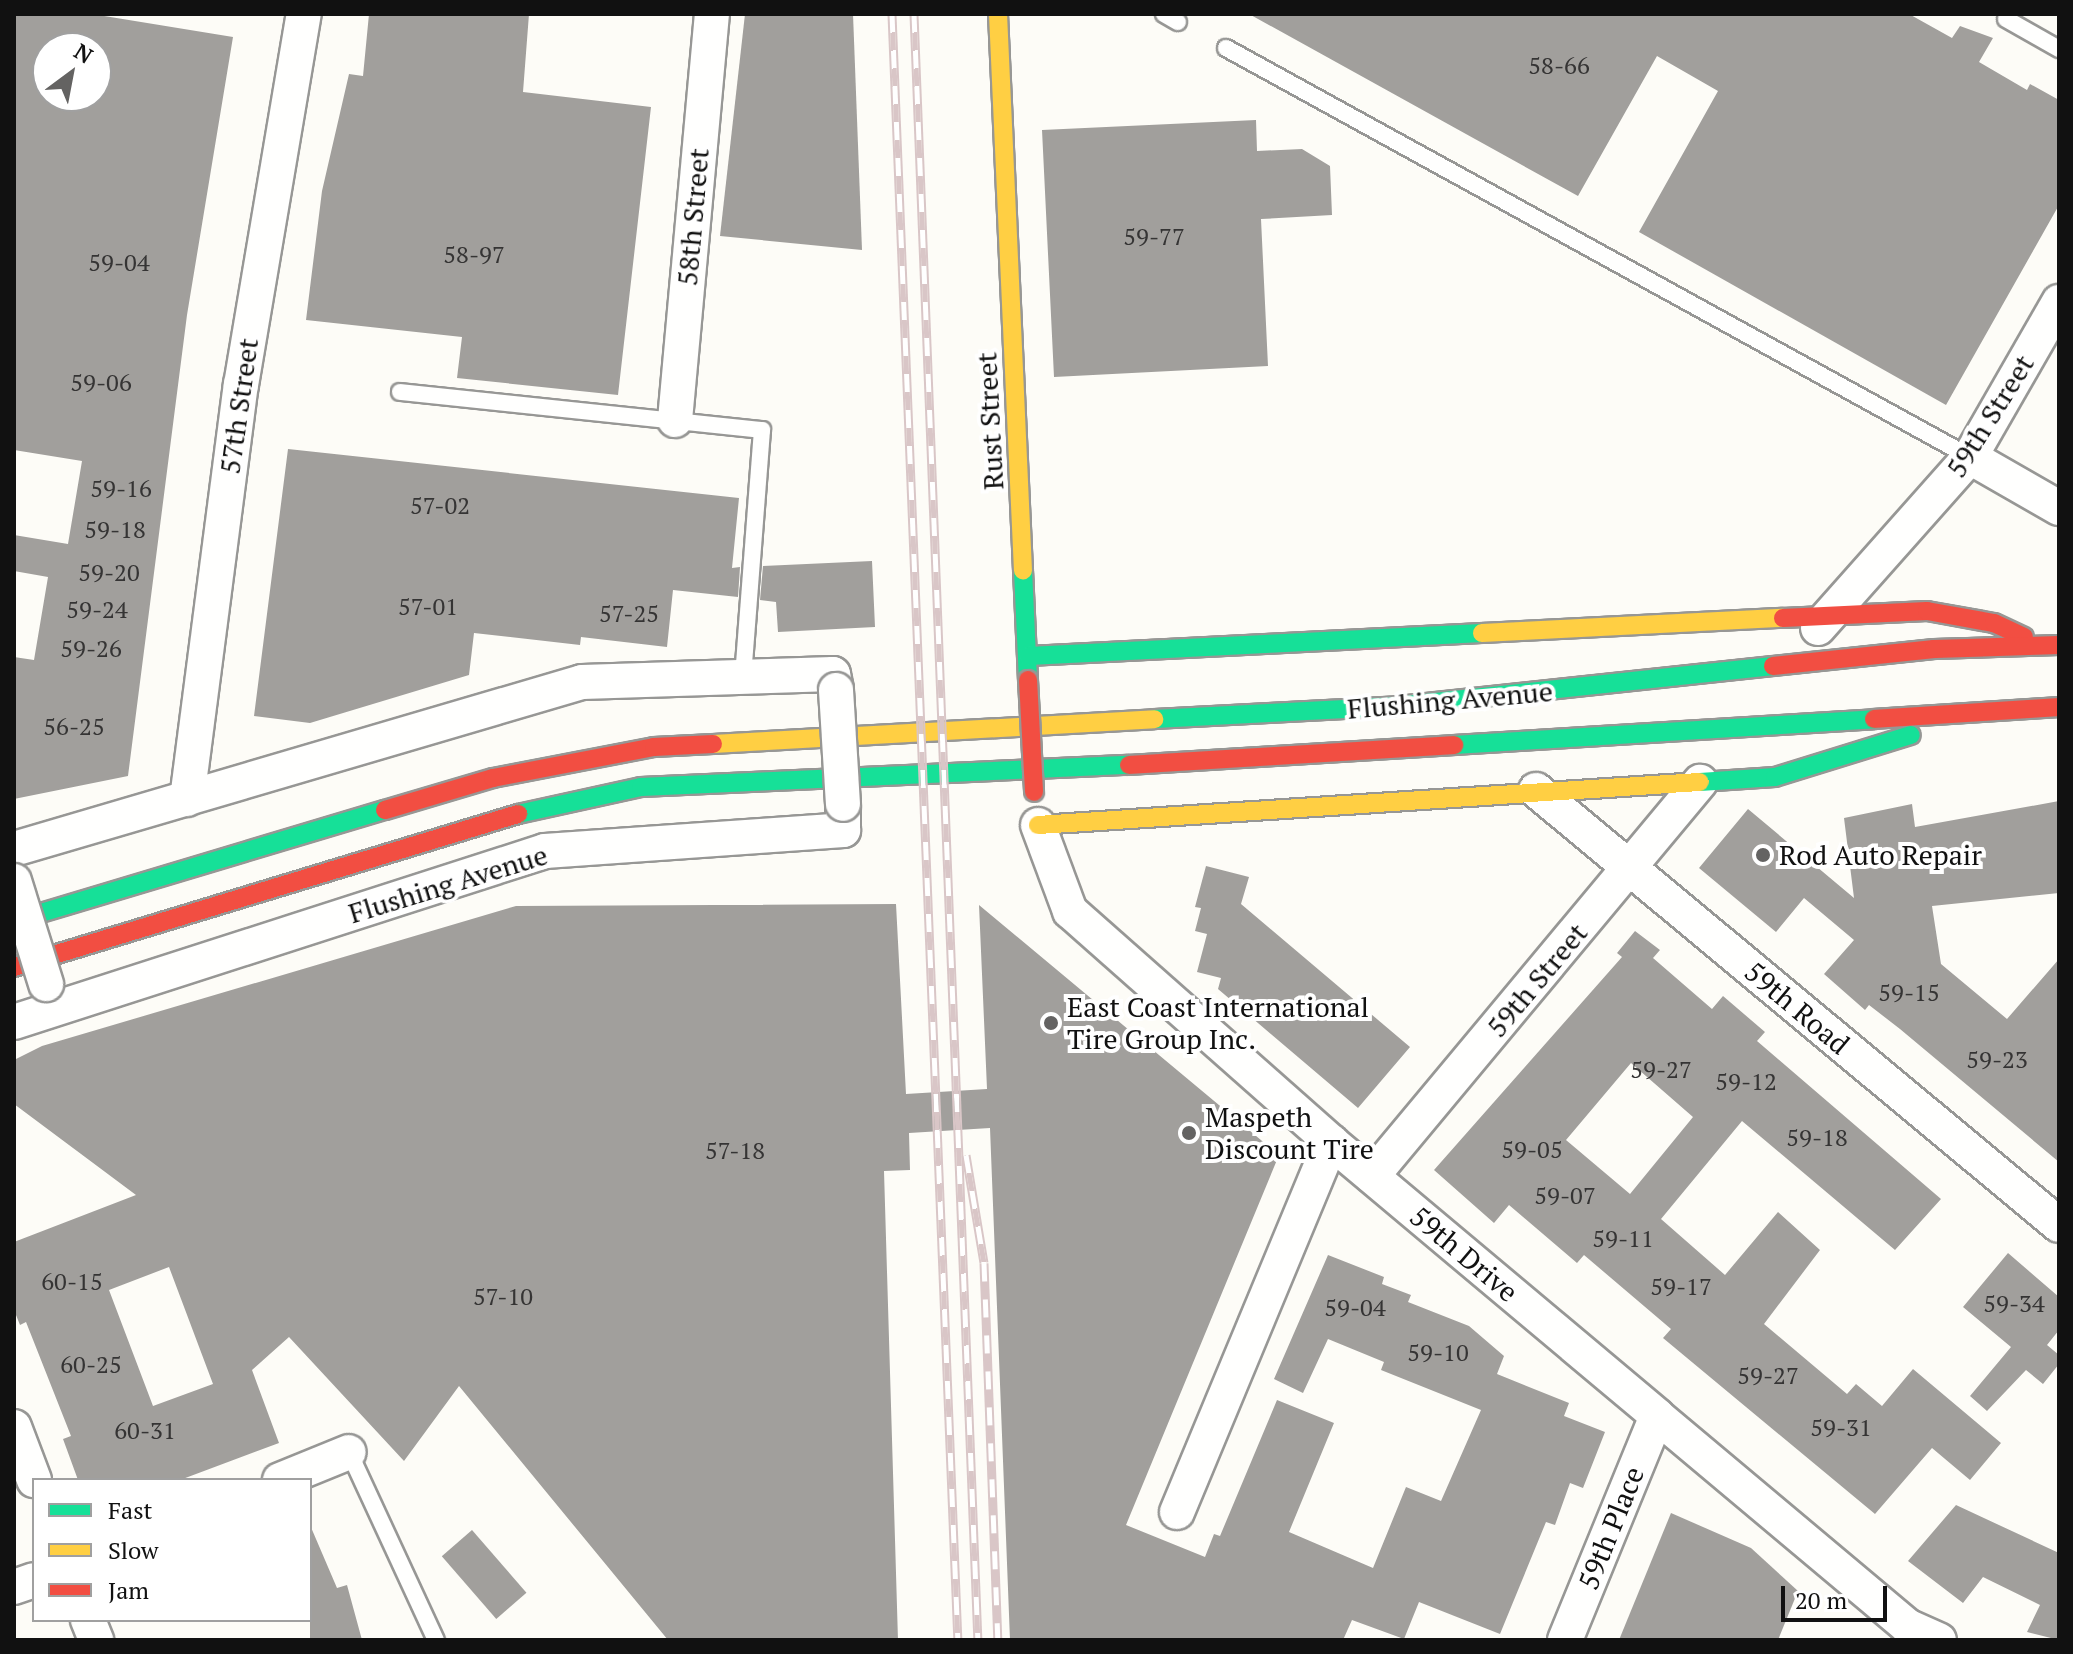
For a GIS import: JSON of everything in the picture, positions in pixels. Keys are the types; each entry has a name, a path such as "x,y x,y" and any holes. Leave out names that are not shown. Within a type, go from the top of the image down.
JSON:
{"main road":[{"name":"Rust Street","path":"998,14 1036,809"},
{"path":"1028,656 1927,611 1994,623 2050,645"},
{"name":"Flushing Avenue","path":"14,921 493,778 654,747 1398,706 1934,649 2050,645"},
{"name":"Flushing Avenue","path":"14,967 495,819 641,787 1115,766 2059,707"},
{"path":"1036,809 1536,790 1775,777 1986,712"}],"street":[{"name":"57th Street","path":"187,799 241,385 304,14"},
{"name":"58th Street","path":"675,420 712,14"},
{"name":"59th Street","path":"1784,666 1970,457 2059,302"},
{"path":"1970,457 2059,508"},
{"name":"Flushing Avenue","path":"14,849 582,682 833,674 843,830 545,851 49,996 14,1022"},
{"name":"59th Street","path":"1372,1176 1700,782"},
{"name":"59th Road","path":"1536,790 2059,1225"},
{"name":"59th Drive","path":"1036,809 1070,911 1331,1142 1907,1626 1938,1640"},
{"path":"14,881 49,996"},
{"path":"1177,1512 1331,1142"},
{"name":"59th Place","path":"1565,1640 1657,1416"},
{"path":"14,1427 33,1478"},
{"path":"285,1478 349,1452"}],"lane":[{"path":"2006,19 2059,49"},
{"path":"1226,48 1970,457"},
{"path":"400,392 762,430 743,677"},
{"path":"349,1452 436,1640"}],"building":[{"path":"14,14 92,14 233,37 187,315 128,776 14,799 14,657 34,660 48,577 14,571 14,535 68,544 82,461 14,450"},
{"path":"369,14 529,14 523,92 651,107 618,395 457,378 462,337 306,320 322,191 349,74 363,76"},
{"path":"745,14 853,14 862,250 720,236"},
{"path":"1249,14 1909,14 1952,38 1960,26 1993,38 1979,62 2027,90 2030,84 2059,100 2059,205 1946,405 1639,232 1718,91 1657,56 1578,196"},
{"path":"1256,120 1257,151 1302,149 1330,166 1332,215 1261,219 1268,366 1054,377 1042,130"},
{"path":"288,449 739,498 732,568 740,567 738,597 673,590 667,647 581,637 580,645 474,633 469,675 310,723 254,716"},
{"path":"872,561 875,627 778,632 776,602 760,600 763,566"},
{"path":"2059,801 2059,893 1932,906 1941,964 2007,1019 2059,959 2059,1162 1900,1029 1869,1005 1865,1010 1824,974 1854,940 1804,898 1776,932 1699,868 1748,809 1854,898 1844,818 1912,804 1915,827"},
{"path":"1206,866 1249,877 1241,904 1410,1047 1358,1108 1218,989 1221,978 1197,972 1207,934 1195,931 1201,908 1195,907"},
{"path":"896,904 906,1094 987,1089 979,905 1279,1155 1126,1525 1205,1557 1214,1534 1220,1536 1277,1400 1334,1423 1289,1532 1373,1568 1406,1487 1441,1501 1481,1410 1381,1370 1384,1362 1328,1339 1303,1393 1274,1379 1328,1255 1384,1277 1382,1284 1411,1295 1408,1302 1469,1326 1504,1356 1497,1374 1569,1403 1564,1416 1605,1432 1583,1488 1570,1483 1555,1525 1546,1522 1500,1634 1419,1602 1404,1639 1352,1620 1343,1640 1010,1640 990,1128 909,1133 910,1170 884,1171 898,1640 668,1640 459,1386 404,1461 289,1337 252,1370 279,1443 185,1478 77,1478 63,1439 71,1436 26,1322 20,1325 14,1310 14,1242 136,1195 14,1104 14,1060 42,1046 516,906","holes":["169,1267 213,1384 153,1406 109,1290"]},
{"path":"1635,931 1660,950 1653,958 1712,1009 1723,996 1765,1032 1757,1041 1941,1199 1895,1250 1742,1121 1661,1219 1725,1275 1778,1212 1820,1250 1764,1324 1847,1394 1856,1384 1882,1406 1913,1369 2001,1443 1970,1480 1932,1448 1875,1514 1663,1338 1671,1329 1584,1255 1577,1263 1509,1205 1494,1223 1434,1170 1622,957 1617,953","holes":["1631,1063 1693,1117 1630,1194 1566,1140"]},
{"path":"2008,1253 2059,1297 2059,1330 2047,1345 2059,1355 2059,1364 2043,1384 2026,1370 1987,1411 1970,1396 2011,1347 1963,1307"},
{"path":"1956,1505 2059,1553 2059,1640 2027,1632 2040,1605 1983,1577 1963,1603 1908,1561"},
{"path":"1671,1513 1751,1548 1798,1591 1778,1640 1619,1640"},
{"path":"312,1530 337,1588 347,1585 362,1640 310,1640"},
{"path":"472,1530 526,1593 496,1619 442,1556"}],"railway":[{"path":"892,14 958,1640"},
{"path":"914,14 978,1640"},
{"path":"966,1155 984,1263 998,1640"}],"traffic: fast":[{"path":"1023,570 1028,680"},
{"path":"1028,656 1482,633"},
{"path":"1154,719 1398,706 1773,666"},
{"path":"1454,745 1874,719"},
{"path":"1700,782 1775,777 1911,735"},
{"path":"518,814 641,787 1129,765"},
{"path":"14,921 385,810"}],"traffic: slow":[{"path":"998,14 1023,570"},
{"path":"1482,633 1783,618"},
{"path":"713,744 1154,719"},
{"path":"1038,825 1700,782"}],"traffic: jam":[{"path":"1783,618 1927,611 1994,623 2024,637"},
{"path":"1773,666 1934,649 2059,645"},
{"path":"1028,680 1034,792"},
{"path":"1874,719 2059,707"},
{"path":"385,810 493,778 654,747 713,744"},
{"path":"1129,765 1454,745"},
{"path":"14,967 518,814"}],"place":[{"name":"Rod Auto Repair","path":"1763,855"},
{"name":"East Coast International Tire Group Inc.","path":"1051,1023"},
{"name":"Maspeth Discount Tire","path":"1189,1133"}]}
